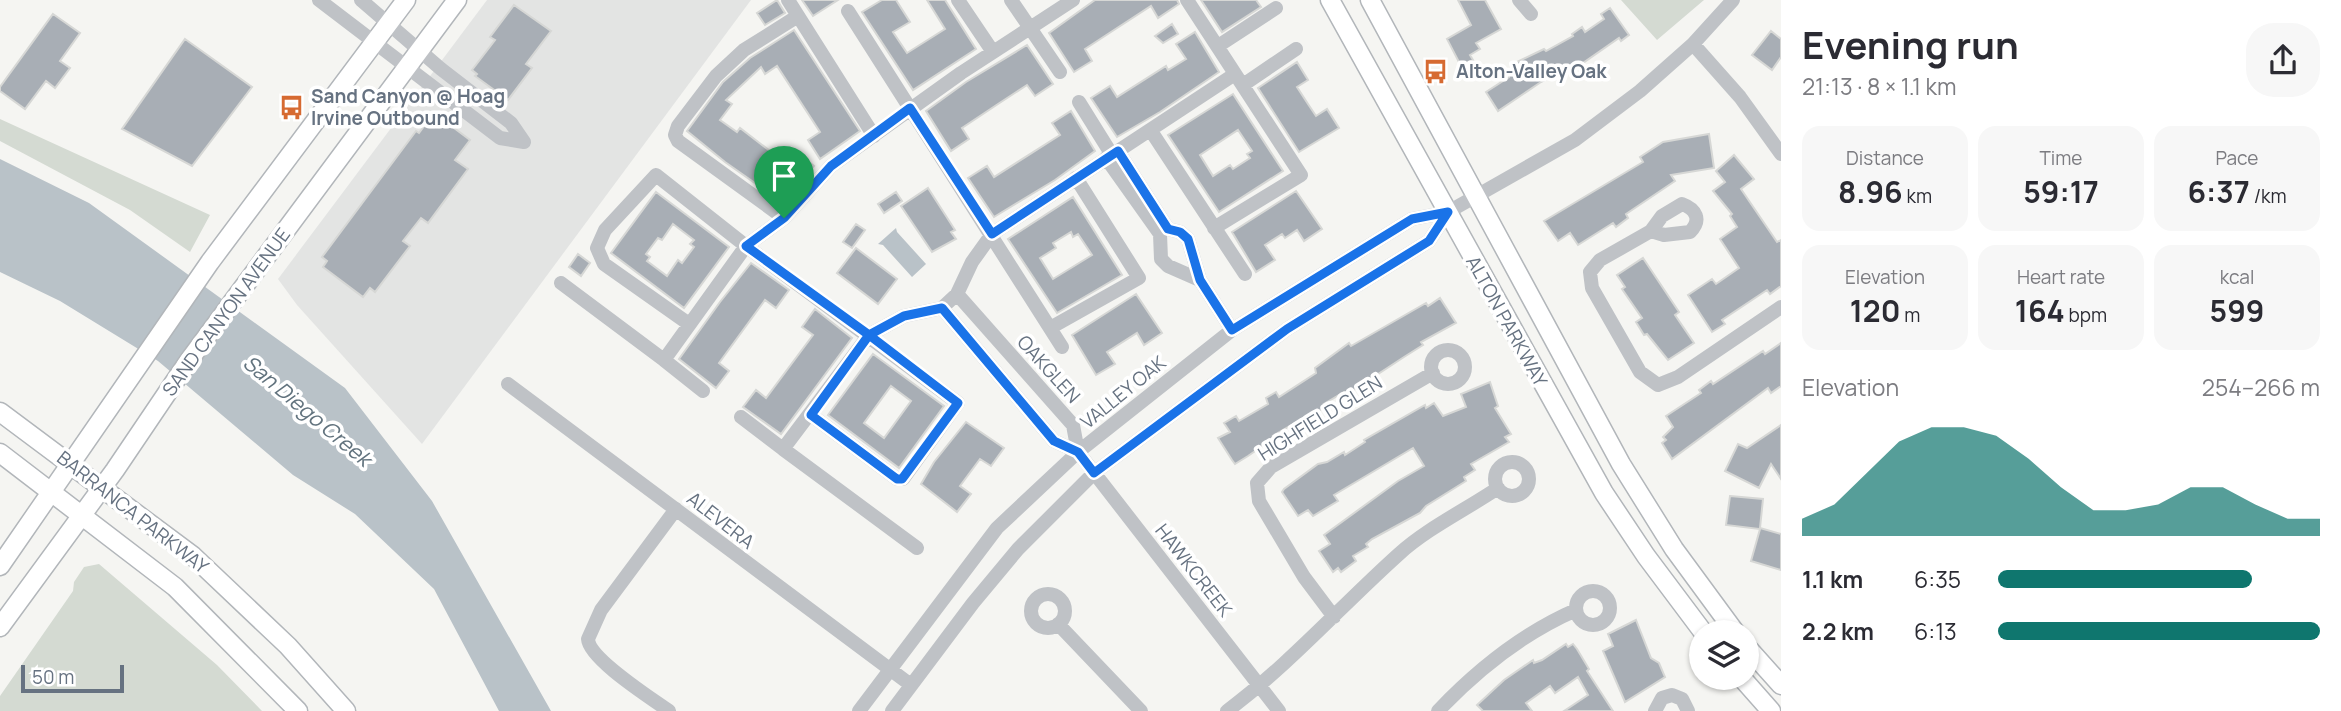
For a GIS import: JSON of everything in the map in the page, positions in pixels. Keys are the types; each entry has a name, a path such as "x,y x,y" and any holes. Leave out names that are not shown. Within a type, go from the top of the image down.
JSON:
{"main road":[{"name":"SAND CANYON AVENUE","path":"0,566 210,262 406,0"},
{"name":"SAND CANYON AVENUE","path":"0,627 242,290 457,0"},
{"name":"ALTON PARKWAY","path":"1330,0 1604,493 1646,556 1694,620"},
{"name":"ALTON PARKWAY","path":"1370,0 1634,486 1684,565 1726,620"},
{"name":"BARRANCA PARKWAY","path":"0,412 193,556 288,646 346,711"},
{"name":"BARRANCA PARKWAY","path":"0,453 175,587 298,711"},
{"path":"1759,660 1781,685"},
{"path":"1752,690 1771,711"}],"street":[{"path":"319,0 500,138 524,142 511,123 361,0"},
{"path":"788,0 874,136"},
{"path":"958,0 993,52"},
{"path":"1011,0 1060,72"},
{"path":"664,360 746,246 784,218 831,166 910,108 1073,0"},
{"path":"1188,0 1301,175 1214,228"},
{"path":"1519,0 1531,14"},
{"name":"VALLEY OAK","path":"859,711 998,528 1078,452 1232,330 1412,219 1448,212 1575,140 1631,98 1693,44 1733,0"},
{"path":"1218,46 1276,8"},
{"name":"OAKGLEN","path":"848,11 1062,347"},
{"path":"784,218 678,141 675,135 678,126 716,76 744,50 798,16"},
{"path":"1693,44 1740,97 1781,154"},
{"path":"783,449 869,335 904,316 942,308 957,294 972,262 992,234 1151,131 1296,49"},
{"path":"1079,103 1164,231 1161,259 1168,266 1200,280"},
{"path":"1151,131 1245,274"},
{"path":"689,324 604,264 597,248 605,230 656,175 746,246 958,403 902,479 897,479 811,415"},
{"path":"1050,328 1139,278 1076,178"},
{"name":"VALLEY OAK","path":"892,711 973,603 1018,549 1094,473 1287,329 1429,241 1448,212"},
{"path":"1164,231 1180,232 1188,239 1200,280 1232,330"},
{"path":"1651,231 1600,260 1590,272 1592,288 1640,372 1658,385 1678,377 1781,307"},
{"path":"561,283 703,391"},
{"name":"OAKGLEN","path":"957,294 1073,425 1078,452"},
{"path":"942,308 993,372 1054,441 1078,452"},
{"path":"993,372 1012,358"},
{"name":"HIGHFIELD GLEN","path":"1334,617 1304,577 1259,501 1257,483 1271,467 1433,373"},
{"name":"ALEVERA","path":"508,384 911,685"},
{"path":"741,417 917,548"},
{"name":"HAWKCREEK","path":"1078,452 1279,711"},
{"path":"1227,711 1260,687 1401,552 1498,488"},
{"path":"668,711 613,669 591,649 588,639 601,610 676,509"},
{"path":"1438,711 1484,666 1551,621 1576,610"},
{"path":"1058,624 1142,711"},
{"path":"1655,711 1662,698 1672,695 1682,699 1688,711"}],"shaded area":[{"path":"487,0 751,0 422,444 297,305 278,279"},
{"path":"1621,0 1704,0 1657,40"},
{"path":"0,119 210,215 190,252 130,210 0,141"},
{"path":"99,564 217,665 262,711 0,711 0,696 73,591 74,582 84,567"}],"water":[{"name":"San Diego Creek","path":"0,159 89,203 345,388 432,501 551,711 499,711 434,589 355,514 293,475 158,361 60,301 0,272"},
{"path":"896,228 926,264 912,277 883,245 878,244"}],"building":[{"path":"777,0 785,13 765,25 757,13"},
{"path":"802,0 838,0 813,16"},
{"path":"882,0 896,0 910,22 893,32 907,53 945,29 927,0 945,0 976,49 913,90 862,12"},
{"path":"1095,0 1177,0 1179,4 1158,18 1151,6 1085,49 1092,61 1074,72 1049,33"},
{"path":"1201,0 1256,0 1261,7 1222,32"},
{"path":"1458,0 1485,0 1501,29 1476,43 1480,49 1470,55 1473,60 1461,66 1447,39 1471,25"},
{"path":"514,5 551,31 526,64 532,68 508,100 475,76 477,74 472,70 495,40 490,37"},
{"path":"1610,8 1629,35 1621,41 1619,38 1580,65 1578,62 1541,82 1498,111 1486,92 1518,68 1515,63 1544,49 1546,51 1573,36 1572,34 1582,27 1585,32 1604,19 1601,14"},
{"path":"53,14 80,33 60,61 70,68 55,88 46,81 25,109 0,91 0,87"},
{"path":"1172,24 1178,34 1163,43 1155,36"},
{"path":"794,30 860,131 820,159 808,140 820,132 777,66 765,74 761,67 726,100 732,104 720,120 737,132 740,128 770,151 767,155 784,167 795,152 814,166 783,203 687,131 723,82 750,58"},
{"path":"1771,31 1781,39 1781,57 1772,70 1752,55"},
{"path":"1195,32 1219,72 1117,137 1091,98 1110,86 1117,97 1166,66 1168,70 1186,59 1176,44"},
{"path":"185,39 252,87 192,166 122,129"},
{"path":"1027,45 1053,84 1035,96 1027,85 998,104 962,128 969,139 951,151 926,111 966,82"},
{"path":"1297,62 1308,80 1297,87 1316,116 1327,109 1339,128 1299,152 1258,88"},
{"path":"1233,94 1283,171 1219,212 1168,135","holes":["1238,130 1252,151 1247,154 1250,158 1233,169 1230,165 1213,176 1200,155"]},
{"path":"1071,111 1095,151 1055,180 994,217 968,178 987,166 994,177 1060,135 1052,123"},
{"path":"434,113 470,140 455,160 468,169 428,223 421,218 403,241 410,246 375,292 370,288 363,297 323,267 327,261 322,257 416,131 419,133"},
{"path":"1709,134 1714,168 1671,175 1675,181 1626,214 1628,218 1616,227 1613,223 1578,245 1570,233 1558,241 1544,221 1643,162 1640,157 1663,142"},
{"path":"1734,155 1754,179 1741,189 1777,242 1781,240 1781,286 1770,294 1767,290 1722,320 1725,324 1712,332 1688,295 1712,279 1716,284 1739,268 1720,239 1737,227 1730,216 1732,214 1713,191 1725,182 1716,171"},
{"path":"928,188 955,230 951,232 956,239 932,252 901,206"},
{"path":"1296,191 1322,229 1304,241 1297,230 1285,238 1282,234 1265,245 1275,260 1256,272 1232,232"},
{"path":"656,192 729,247 684,308 611,253","holes":["673,224 694,240 690,244 694,247 682,263 678,260 667,276 647,261 650,257 646,254 658,238 662,240"]},
{"path":"896,192 902,201 884,213 878,204"},
{"path":"1073,197 1122,275 1057,313 1008,239","holes":["1071,232 1073,237 1078,234 1092,255 1053,279 1040,258 1056,248 1053,243"]},
{"path":"856,224 865,230 852,248 843,242"},
{"path":"856,248 897,279 878,304 837,273"},
{"path":"578,254 590,263 581,276 569,267"},
{"path":"1643,258 1679,312 1675,315 1694,343 1668,360 1647,334 1644,335 1636,322 1642,318 1622,289 1625,287 1617,275"},
{"path":"751,263 789,290 776,308 765,300 719,363 729,371 716,388 679,359"},
{"path":"1136,294 1162,333 1144,345 1137,333 1107,352 1115,364 1096,375 1072,335"},
{"path":"1440,298 1456,323 1421,342 1423,345 1346,395 1344,392 1324,404 1326,406 1296,426 1295,423 1273,436 1274,438 1235,464 1218,438 1230,432 1224,423 1236,416 1239,421 1268,404 1266,398 1276,392 1279,397 1316,373 1315,368 1349,343 1351,346 1426,303 1428,306"},
{"path":"815,309 852,338 781,434 743,407 756,390 766,398 813,335 802,327"},
{"path":"1781,343 1781,386 1771,393 1768,388 1672,459 1662,443 1666,440 1663,437 1673,427 1666,416 1701,393 1699,390 1711,381 1713,384 1763,351 1765,354"},
{"path":"873,354 944,406 899,468 828,415","holes":["891,386 911,401 884,438 864,423"]},
{"path":"1490,382 1498,406 1495,408 1511,434 1505,437 1509,442 1471,464 1475,470 1464,477 1466,481 1426,506 1420,513 1372,539 1366,544 1368,547 1353,556 1356,561 1341,572 1338,568 1333,572 1319,551 1330,544 1324,535 1398,481 1424,466 1413,448 1334,495 1338,501 1313,516 1308,510 1298,516 1282,492 1284,489 1318,464 1344,452 1345,455 1365,442 1364,440 1425,405 1426,408 1434,403 1443,416 1466,407 1461,394"},
{"path":"966,422 1004,448 991,466 980,459 960,486 971,494 957,512 921,484 934,462"},
{"path":"1781,425 1781,479 1771,464 1759,488 1725,471 1738,444 1747,448"},
{"path":"1730,496 1763,499 1760,528 1781,534 1781,570 1751,561 1760,529 1726,525"},
{"path":"1636,620 1651,658 1659,663 1665,677 1625,702 1603,651 1613,646 1608,634"},
{"path":"1566,644 1568,647 1573,644 1577,649 1589,669 1587,671 1613,711 1564,711 1588,695 1578,677 1555,693 1550,686 1526,703 1532,711 1483,711 1477,705 1504,680 1533,660 1534,663 1542,660"}],"place":[{"name":"Alton-Valley Oak","path":"1436,71"},
{"name":"Sand Canyon @ Hoag Irvine Outbound","path":"291,107"}],"route":[{"path":"784,218 746,246 869,335 811,415 897,479 902,479 958,403 869,335 904,316 942,308 993,372 1054,441 1078,452 1094,473 1287,329 1429,241 1448,212 1412,219 1232,330 1200,280 1194,251 1188,239 1180,232 1168,229 1118,151 992,234 910,108 831,166 784,218"}]}
